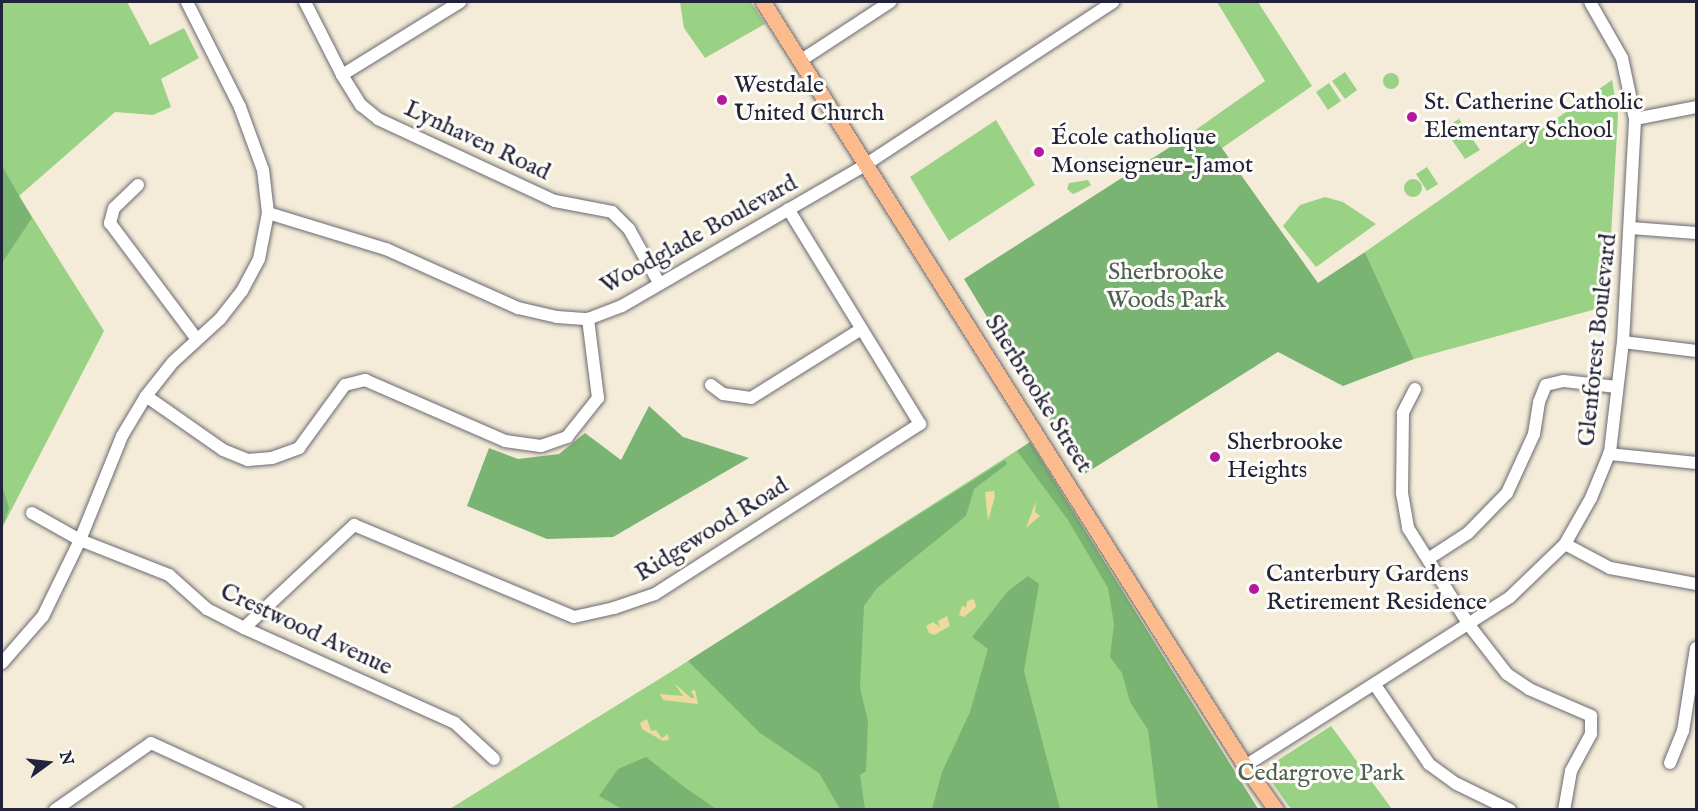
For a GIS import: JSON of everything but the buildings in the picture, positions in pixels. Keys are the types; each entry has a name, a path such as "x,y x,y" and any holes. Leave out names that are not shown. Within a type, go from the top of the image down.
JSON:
{"main road":[{"name":"Sherbrooke Street","path":"763,2 1245,766 1276,810"}],"street":[{"path":"2,663 43,616 80,540 122,436 146,396 196,338 220,320 242,291 259,259 268,213 264,170 187,2"},
{"name":"Lynhaven Road","path":"305,2 342,75 361,105 378,119 555,201 612,212 629,230 659,283"},
{"path":"342,75 460,2"},
{"path":"800,61 890,2"},
{"name":"Woodglade Boulevard","path":"268,213 386,249 518,308 557,317 588,319 622,306 865,165 1113,2"},
{"name":"Glenforest Boulevard","path":"1245,766 1469,625 1521,588 1565,544 1591,498 1609,454 1623,342 1631,228 1635,119 1622,58 1590,2"},
{"path":"1635,119 1696,107"},
{"path":"138,185 114,208 110,223 196,338"},
{"name":"Ridgewood Road","path":"244,628 354,525 574,617 655,594 920,424 860,330 788,209"},
{"path":"1631,228 1696,233"},
{"path":"146,396 223,450 248,460 272,458 299,448 345,385 365,380 505,441 541,446 567,437 598,398 588,319"},
{"path":"711,385 723,394 752,398 860,330"},
{"path":"1623,342 1696,351"},
{"path":"1428,559 1468,533 1508,493 1534,434 1539,402 1546,385 1564,381 1617,387"},
{"path":"1415,389 1403,413 1403,513 1428,559 1469,625 1507,674 1529,689 1591,716 1591,734 1571,771 1564,810"},
{"path":"1609,454 1696,463"},
{"name":"Crestwood Avenue","path":"32,513 80,540 169,575 207,609 244,628 455,723 494,759"},
{"path":"1565,544 1610,568 1696,584"},
{"path":"1670,763 1683,731 1696,648"},
{"path":"1375,685 1429,764 1457,784 1510,810"},
{"path":"55,810 151,743 295,809"}],"green space":[{"path":"2,2 127,2 150,45 184,28 199,58 161,79 171,107 153,115 115,112 19,196 104,331 2,528"},
{"path":"680,2 751,2 765,24 705,58 684,28"},
{"path":"1217,2 1258,2 1312,86 1222,148 1214,137 1184,138 1265,81"},
{"path":"1345,72 1357,90 1345,99 1332,81"},
{"path":"1388,73 1394,73 1399,81 1397,87 1388,89 1383,84 1383,78"},
{"path":"1612,80 1618,115 1607,306 1414,359 1365,252"},
{"path":"1329,83 1341,101 1328,110 1316,92"},
{"path":"1459,119 1480,150 1465,159 1444,128"},
{"path":"996,120 1035,185 949,241 910,177"},
{"name":"Sherbrooke Woods Park","path":"1214,137 1318,283 1365,252 1414,359 1343,386 1278,352 1083,475 964,279 1184,138"},
{"path":"2,166 32,218 2,263"},
{"path":"1427,167 1438,184 1427,191 1416,174"},
{"path":"1409,179 1417,179 1422,184 1420,195 1409,197 1404,192 1404,184"},
{"path":"1088,180 1091,185 1078,192 1073,194 1067,189 1069,183"},
{"path":"1325,197 1343,202 1376,224 1316,267 1283,226 1300,205"},
{"path":"649,406 683,437 749,458 613,537 547,539 467,506 489,448 518,459 559,454 585,433 621,460"},
{"path":"1030,442 1258,809 448,810 677,668"},
{"path":"1030,442 1258,809 1158,809 1148,730 1130,702 1122,673 1110,657 1114,624 1108,588 1068,520 1017,451"},
{"path":"1005,460 1007,464 974,489 966,516 877,588 864,606 860,688 868,721 866,771 860,775 865,809 840,809 819,773 760,733 688,661"},
{"path":"2,485 9,508 2,528"},
{"path":"1028,576 1039,584 1024,671 1060,809 932,809 942,772 970,712 988,649 972,637 1008,591"},
{"name":"Cedargrove Park","path":"1331,726 1392,809 1291,809 1268,777 1277,776 1268,771 1272,764"},
{"path":"646,757 716,809 622,809 599,796 618,769"}],"sand":[{"path":"994,491 995,496 988,521 985,492"},
{"path":"1036,501 1035,512 1040,516 1026,528"},
{"path":"974,599 976,607 964,617 959,615 962,606 966,607 967,601"},
{"path":"947,616 950,626 934,635 929,633 926,626 933,622 940,627 938,621"},
{"path":"674,683 691,698 695,698 691,691 695,690 698,704 663,700 660,694 683,696"},
{"path":"647,719 651,731 656,730 662,738 668,734 669,740 663,741 642,729 640,723"}],"place":[{"name":"Westdale United Church","path":"722,100"},
{"name":"St. Catherine Catholic Elementary School","path":"1412,117"},
{"name":"École catholique Monseigneur-Jamot","path":"1039,152"},
{"name":"Sherbrooke Heights","path":"1215,457"},
{"name":"Canterbury Gardens Retirement Residence","path":"1254,589"}]}
